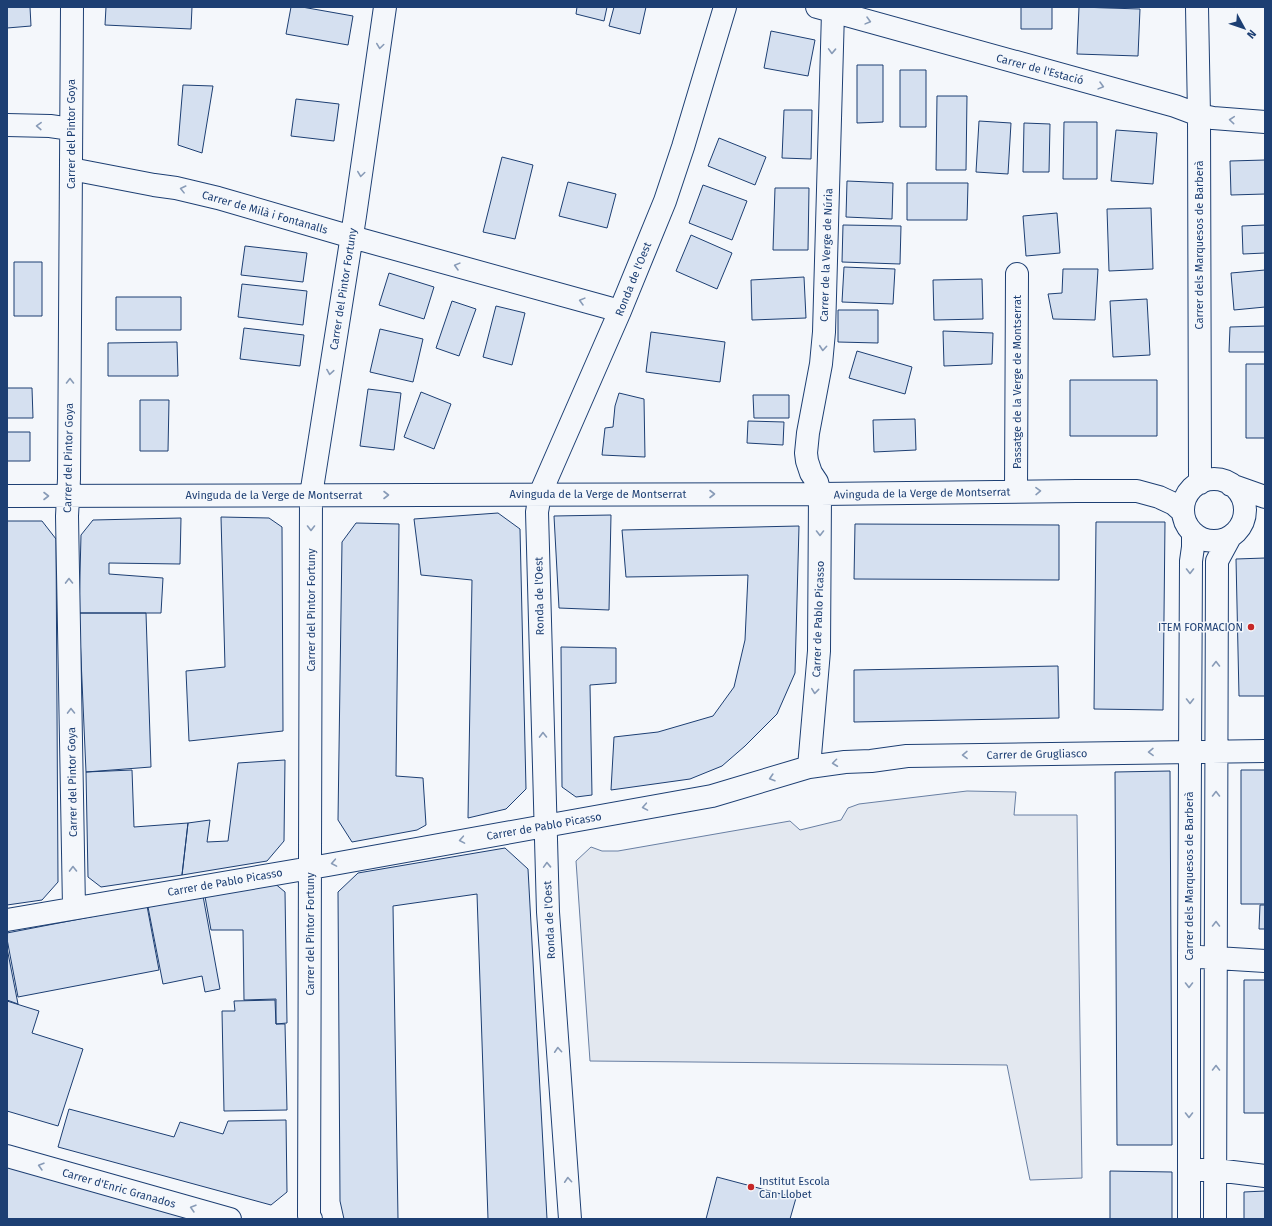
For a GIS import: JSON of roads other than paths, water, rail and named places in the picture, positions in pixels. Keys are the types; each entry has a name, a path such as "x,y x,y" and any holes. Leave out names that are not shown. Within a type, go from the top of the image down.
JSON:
{"street":[{"name":"Carrer del Pintor Goya","path":"72,7 69,496 67,522 74,908"},
{"name":"Carrer del Pintor Fortuny","path":"311,1219 309,1216 311,495 352,237 385,7"},
{"name":"Ronda de l'Oest","path":"570,1219 548,912 537,512 540,494 620,311 665,201 683,147 725,7"},
{"name":"Carrer dels Marquesos de Barberà","path":"1197,7 1199,115 1200,483"},
{"name":"Carrer de l'Estació","path":"825,9 1175,106 1199,115 1213,118 1265,122"},
{"name":"Carrer de la Verge de Núria","path":"820,494 817,482 811,473 806,453 808,433 821,364 824,332 825,9"},
{"path":"7,125 50,126 71,129"},
{"name":"Carrer de Milà i Fontanalls","path":"71,169 176,188 218,198 352,237 620,311"},
{"name":"Passatge de la Verge de Montserrat","path":"1016,491 1017,274"},
{"path":"1216,1219 1215,958 1217,561 1236,531 1244,522 1246,511 1242,495 1235,486 1226,481 1210,479 1200,483 1192,489 1185,501 1183,512 1186,523 1193,533 1202,539 1220,541 1236,531 1265,510"},
{"path":"1231,484 1265,497"},
{"name":"Avinguda de la Verge de Montserrat","path":"7,496 820,494 1137,491 1159,497 1174,504 1183,512"},
{"name":"Carrer de Pablo Picasso","path":"7,920 310,868 712,796 809,767 819,652 820,494"},
{"name":"Carrer dels Marquesos de Barberà","path":"1189,1219 1190,561 1193,548 1193,533"},
{"name":"Carrer de Grugliasco","path":"809,767 907,756 1265,751"},
{"path":"1189,957 1265,961"},
{"name":"Carrer d'Enric Granados","path":"7,1156 230,1219"},
{"path":"1190,1170 1216,1170 1265,1176"}],"place":[{"name":"ITEM FORMACION","path":"1251,627"},
{"name":"Institut Escola Can Llobet","path":"751,1187"}]}
